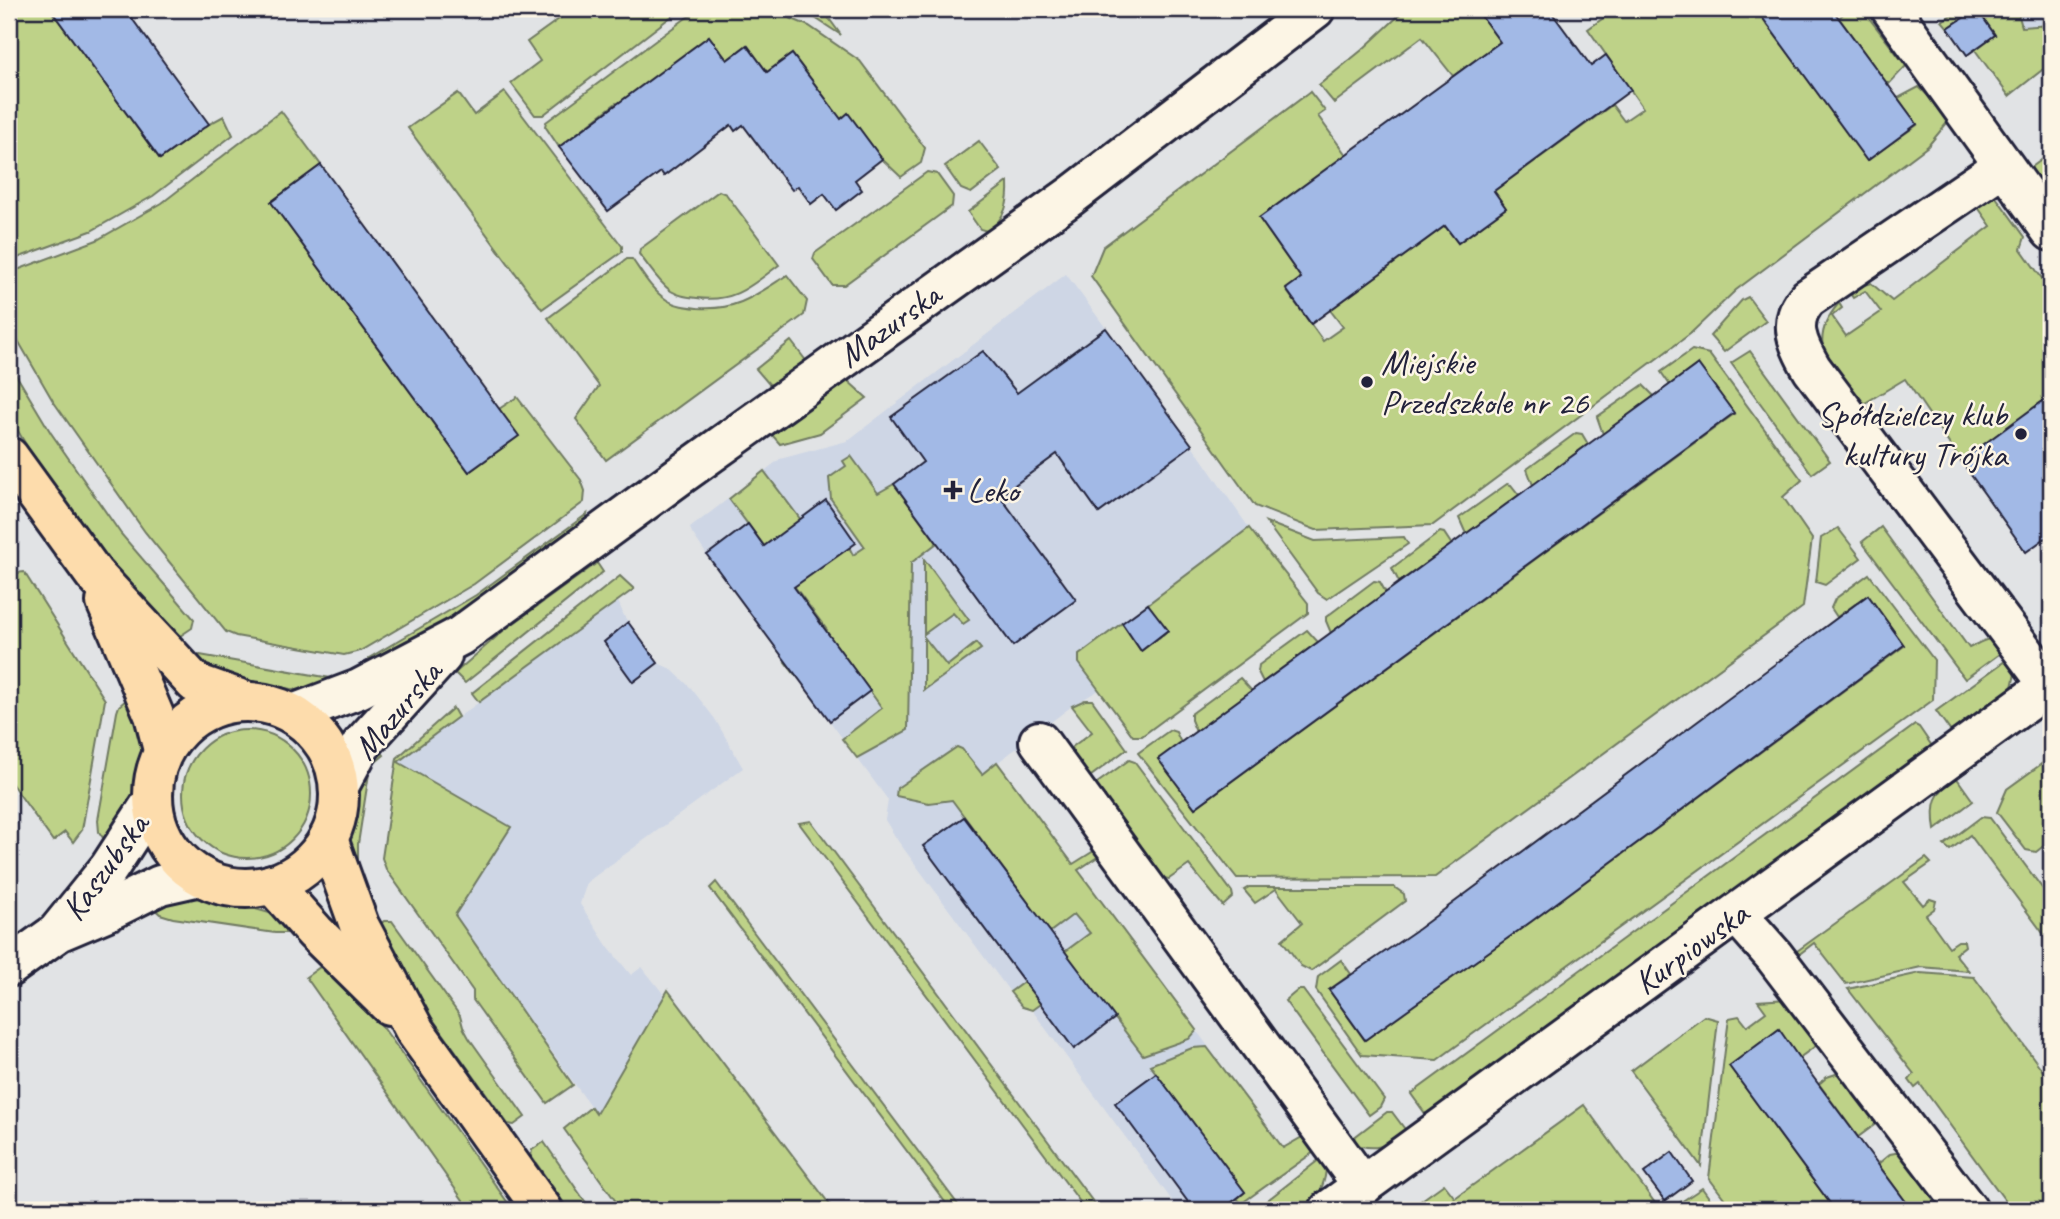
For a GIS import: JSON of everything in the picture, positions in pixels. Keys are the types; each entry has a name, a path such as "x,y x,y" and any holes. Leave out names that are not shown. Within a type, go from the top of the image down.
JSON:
{"main road":[{"path":"9,457 94,574 195,683 248,702"},
{"path":"94,574 154,715 163,750"},
{"path":"248,702 271,705 293,714 311,727 324,744 334,765 339,786 339,804 328,839 304,867 272,884 248,888 223,886 200,876 182,863 167,845 157,825 152,802 153,784 163,750 178,730 199,714 223,704 248,702"},
{"path":"328,839 359,925 415,1031 542,1210"},
{"path":"272,884 315,932 415,1031"}],"street":[{"name":"Mazurska","path":"293,714 359,688 460,636 678,476 1071,196 1315,9"},
{"path":"1891,9 2051,231"},
{"path":"2003,166 1808,298 1801,305 1795,319 1795,330 1798,345 1812,369 2050,684"},
{"name":"Mazurska","path":"339,786 361,745 460,636"},
{"name":"Kurpiowska","path":"1329,1210 2050,684"},
{"path":"1039,741 1363,1186"},
{"name":"Kaszubska","path":"58,932 109,868 152,802"},
{"name":"Kaszubska","path":"9,967 58,932 160,885 200,876"},
{"path":"1737,914 1774,956 1968,1210"}],"shaded area":[{"path":"1995,9 2051,9 2051,63"},
{"path":"1066,274 1192,445 1249,528 1079,655 1079,663 1099,690 1072,706 997,763 1073,864 1094,849 1078,870 1283,1148 1321,1147 1233,1210 1179,1210 1032,1010 1022,1007 1010,992 898,841 885,820 888,800 707,555 690,528 780,459 847,441"},
{"path":"618,601 624,616 658,663 671,669 691,688 715,719 743,768 587,882 580,904 608,947 631,975 642,967 665,996 596,1114 455,915 397,762"}],"green space":[{"path":"9,9 50,9 160,159 224,116 233,135 153,196 91,231 9,261"},
{"path":"573,9 681,9 543,115 535,115 511,83 540,61 527,42"},
{"path":"703,9 773,11 809,26 860,61 925,148 921,163 901,177 882,159 848,114 831,126 826,99 792,54 767,72 747,45 727,60 709,36 623,111 616,103 559,147 545,126 546,122 686,18"},
{"path":"793,9 822,9 841,35 815,18"},
{"path":"1285,9 1271,18 1238,11"},
{"path":"1406,9 1476,9 1500,42 1453,76 1422,37 1334,103 1319,85"},
{"name":"Miejskie Przedszkole nr 26","path":"1616,9 1756,9 1867,160 1917,125 1898,98 1919,87 1951,118 1928,146 1736,290 1690,334 1433,525 1316,530 1255,506 1091,276 1103,247 1310,92 1325,111 1318,116 1346,155 1259,218 1301,278 1286,290 1323,341 1343,327 1330,310 1445,226 1458,243 1506,208 1494,191 1612,105 1624,121 1643,108 1588,29"},
{"path":"1862,9 1906,66 1888,85 1839,18 1847,10"},
{"path":"1960,9 1975,9 1948,28 1942,21"},
{"path":"1977,9 2017,9 2022,27 2051,25 2051,63 2009,96 1975,50 1995,35"},
{"path":"505,92 622,246 622,252 542,309 408,128 458,93 474,115"},
{"path":"281,111 321,165 271,202 469,472 518,436 499,409 517,397 581,480 585,491 584,502 474,584 360,651 344,655 226,632 145,532 53,401 9,325 9,273 97,240 162,203"},
{"path":"979,141 1001,170 971,193 961,189 945,166"},
{"path":"2051,153 2051,208 2025,172"},
{"path":"927,172 937,174 953,196 952,206 844,285 832,285 813,259 815,253"},
{"path":"1008,182 1007,203 1002,215 987,231 980,229 968,212"},
{"path":"719,191 726,194 779,265 751,286 732,295 710,299 677,294 658,279 639,254 640,249"},
{"path":"1987,197 1996,197 2025,237 2021,249 2051,291 2051,410 2044,401 1961,461 1905,379 1860,406 1826,357 1823,332 1828,318 1839,303 1842,308 1832,316 1846,336 1881,312 1865,291 1853,298 1851,295 1864,285 1871,283 1892,301 1991,226 1977,206"},
{"path":"627,259 632,259 657,292 682,306 712,308 735,304 756,295 787,275 807,301 804,315 606,460 576,419 599,386 548,318"},
{"path":"1748,297 1766,321 1724,352 1710,336 1742,300"},
{"path":"791,341 807,362 774,385 769,384 756,369"},
{"path":"1692,350 1709,354 1802,480 1783,497 1812,539 1803,607 1435,877 1237,878 1138,753 1170,730 1176,732 1181,743 1159,759 1195,808 1734,414 1698,364 1670,385 1661,372"},
{"path":"1750,351 1830,461 1812,474 1731,363"},
{"path":"9,363 51,433 121,534 194,619 192,628 177,638 106,558 28,448 9,416"},
{"path":"847,380 867,398 820,433 780,444 772,435"},
{"path":"1643,385 1654,396 1603,434 1597,417"},
{"path":"1576,433 1582,434 1588,444 1533,485 1527,469"},
{"path":"851,456 878,493 894,484 937,543 911,563 908,730 857,758 842,739 882,708 837,646 796,676 785,662 827,630 729,499 764,471 801,520 849,547 853,555 865,547 831,499 829,478 846,466 843,461"},
{"path":"1507,484 1519,495 1466,534 1459,518"},
{"path":"587,514 585,521 435,634 370,663 369,658 476,595"},
{"path":"1266,522 1315,541 1404,537 1408,544 1327,599 1318,593"},
{"path":"1881,527 1969,648 1988,639 1996,641 2006,649 1965,679 1862,542"},
{"path":"1249,528 1308,603 1308,613 1142,736 1133,736 1079,663 1079,655 1122,623 1141,651 1168,631 1148,604"},
{"path":"1838,528 1861,558 1825,585 1816,582 1821,538"},
{"path":"1440,532 1444,533 1452,545 1399,582 1392,568"},
{"path":"924,559 969,620 963,624 953,613 924,634"},
{"path":"597,563 603,572 465,683 455,673 503,631"},
{"path":"24,572 105,700 82,830 73,842 65,832 53,841 9,780 9,574"},
{"path":"1869,574 1934,660 1933,700 1437,1060 1362,1055 1316,990 1318,977 1341,960 1351,974 1329,990 1364,1039 1532,921 1904,646 1868,595 1837,617 1831,608 1835,599"},
{"path":"620,576 634,589 479,702 472,693"},
{"path":"1374,581 1380,582 1386,593 1331,633 1326,617"},
{"path":"1307,630 1318,642 1263,682 1258,672 1259,665"},
{"path":"924,637 947,666 976,643 981,649 924,690"},
{"path":"200,655 330,678 335,688 307,691 218,677 195,659"},
{"path":"2012,656 2016,669 2011,692 1954,736 1936,711"},
{"path":"1240,678 1252,691 1196,732 1191,714"},
{"path":"127,699 145,731 133,803 110,848 99,832 98,820 117,712"},
{"path":"1092,700 1127,749 1087,779 1070,755 1072,747 1092,732 1072,706"},
{"path":"453,708 458,717 398,762 511,827 455,915 573,1085 547,1103 473,1000 473,991 386,869 382,858 397,758"},
{"path":"1915,725 1934,749 1427,1116 1411,1094"},
{"path":"247,730 271,735 292,749 306,770 311,794 306,818 292,839 271,853 247,858 223,853 202,839 188,818 183,794 188,770 202,749 223,735"},
{"path":"378,747 384,755 370,767 358,844 358,862 364,882 353,890 349,845 358,812 359,790"},
{"path":"957,747 962,749 982,774 997,762 1073,864 1097,849 1099,856 1078,870 1197,1030 1189,1039 1143,1055 1081,974 1032,1010 1022,1007 1010,992 1090,933 1074,914 1050,932 952,800 929,803 896,796 897,788"},
{"path":"2051,757 2051,840 2036,852 2026,850 1997,812 2007,789"},
{"path":"1129,760 1135,762 1232,892 1233,897 1223,906 1189,865 1169,879 1159,877 1093,786"},
{"path":"1956,777 1973,801 1935,830 1936,800"},
{"path":"1981,817 1990,818 2051,900 2051,944 1970,835 1950,850 1944,845"},
{"path":"811,821 1099,1210 1086,1210 799,823"},
{"path":"1926,858 1931,863 1904,882 1923,905 1930,899 1936,901 1934,909 1926,915 1949,947 1958,941 1964,941 1965,946 1955,954 1969,971 1921,967 1846,984 1814,943 1793,959 1790,956"},
{"path":"716,882 962,1210 951,1210 710,888"},
{"path":"1249,887 1394,887 1404,894 1405,901 1311,971 1301,966 1282,940 1302,923 1276,889 1255,903 1244,890"},
{"path":"190,897 273,914 297,928 292,933 275,933 173,918 160,914 150,905"},
{"path":"384,921 392,921 460,1016 469,1038 525,1117 514,1125 508,1124 404,979 374,929"},
{"path":"327,962 334,966 385,1030 513,1210 470,1210 306,977"},
{"path":"1920,973 1974,977 2051,1082 2051,1201 2039,1210 2012,1210 1920,1084 1915,1088 1909,1080 1914,1074 1848,989"},
{"path":"668,990 832,1210 622,1210 564,1129 591,1107 596,1114"},
{"path":"1298,990 1303,990 1384,1099 1380,1107 1369,1115 1285,1001"},
{"path":"1788,999 1821,1042 1799,1058 1778,1030 1730,1067 1835,1210 1733,1210 1709,1178 1729,1018 1739,1016 1747,1026 1766,1012 1758,1001"},
{"path":"1704,1016 1718,1020 1701,1166 1631,1071"},
{"path":"1207,1047 1283,1148 1304,1136 1321,1147 1242,1203 1237,1199 1245,1192 1150,1065 1192,1048"},
{"path":"1842,1072 1877,1123 1858,1137 1819,1084 1827,1077"},
{"path":"1584,1105 1660,1210 1408,1210 1444,1184 1455,1198"},
{"path":"1387,1112 1392,1112 1407,1132 1379,1147 1365,1147 1348,1142"},
{"path":"544,1142 591,1210 569,1210 531,1156 532,1150"},
{"path":"1900,1152 1933,1192 1935,1199 1926,1210 1912,1210 1878,1164 1890,1154"},
{"path":"1325,1155 1324,1180 1318,1196 1306,1207 1288,1211 1255,1210"},
{"path":"1702,1188 1718,1210 1669,1210"}],"building":[{"path":"50,9 125,9 209,124 160,159"},
{"path":"1476,9 1549,9 1591,66 1606,55 1631,90 1494,191 1506,208 1458,243 1445,226 1311,324 1286,289 1301,278 1259,218 1500,42"},
{"path":"1756,9 1832,9 1917,124 1867,161"},
{"path":"1977,9 1995,35 1967,55 1948,28"},
{"path":"709,36 727,60 747,45 767,72 792,54 841,119 848,113 882,159 855,180 862,190 836,210 824,194 811,204 798,186 792,190 743,125 735,131 731,125 664,176 661,172 608,211 559,147"},
{"path":"321,165 519,436 469,472 271,202"},
{"name":"Leko","path":"1106,328 1192,445 1099,513 1057,454 1000,496 1076,600 1013,646 894,484 923,462 891,417 983,351 1017,393"},
{"path":"1698,364 1734,413 1195,808 1158,759"},
{"path":"2051,395 2051,534 2026,552 1961,461"},
{"path":"826,500 856,543 794,587 870,691 830,721 707,555 748,524 764,546"},
{"path":"1868,595 1904,645 1532,921 1365,1040 1329,990 1418,929"},
{"path":"1148,604 1168,630 1141,651 1122,623"},
{"path":"628,622 658,663 633,682 604,642"},
{"path":"964,817 1115,1018 1074,1049 923,846"},
{"path":"1779,1029 1912,1210 1835,1210 1729,1066"},
{"path":"1156,1073 1245,1192 1222,1210 1194,1210 1115,1103"},
{"path":"1672,1152 1692,1181 1665,1201 1644,1173"}],"place":[{"name":"Miejskie Przedszkole nr 26","path":"1367,382"},
{"name":"Spółdzielczy klub kultury Trójka","path":"2021,434"},
{"name":"Leko","path":"953,490"}]}
